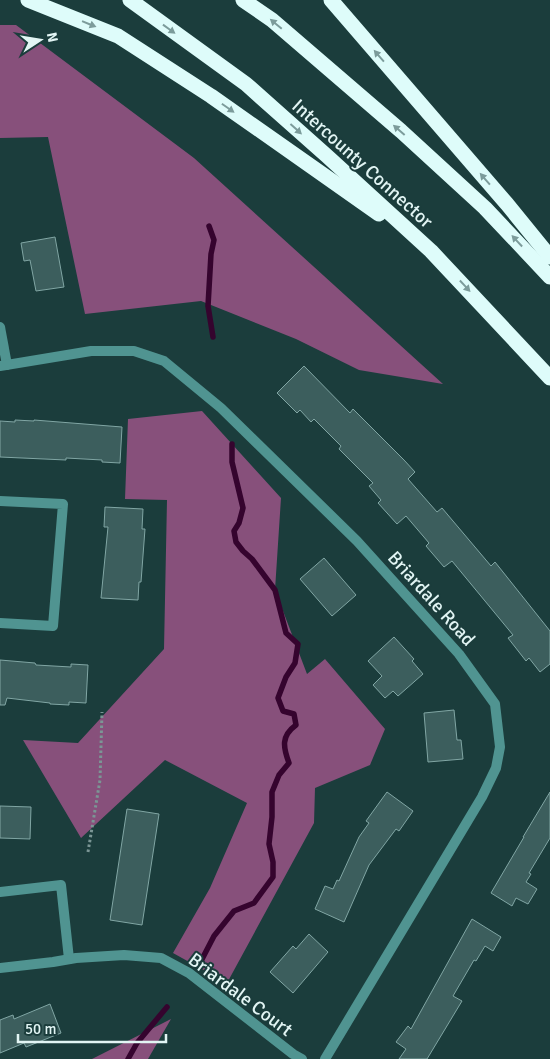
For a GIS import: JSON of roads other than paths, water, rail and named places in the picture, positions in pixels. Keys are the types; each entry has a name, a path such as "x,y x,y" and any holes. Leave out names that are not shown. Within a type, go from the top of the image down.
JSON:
{"highway":[{"path":"28,0 118,36 211,96 431,251"},
{"name":"Intercounty Connector","path":"130,0 246,84 431,251 550,378"},
{"path":"243,0 272,20 401,132 485,208 550,277"},
{"path":"331,0 550,257"}],"street":[{"path":"0,327 3,366"},
{"name":"Briardale Road","path":"3,366 92,350 134,351 164,361 221,408 357,541 459,654 495,704 500,747 496,768 482,797 325,1059"},
{"path":"0,501 63,504 53,626 0,623"},
{"path":"0,892 61,885 69,959"},
{"name":"Briardale Court","path":"0,968 69,959 124,955 161,958 189,972 292,1054 302,1059"}],"waterway":[{"path":"209,226 214,240 211,254 208,306 213,337"},
{"path":"199,965 214,936 234,911 254,903 273,877 273,862 269,844 272,792 279,775 289,763 285,752 285,742 288,733 296,725 294,714 283,711 278,698 286,677 295,663 298,644 286,633 275,590 252,559 236,542 234,531 239,523 243,508 232,462 232,444"},
{"path":"128,1059 137,1043 167,1007"}]}
